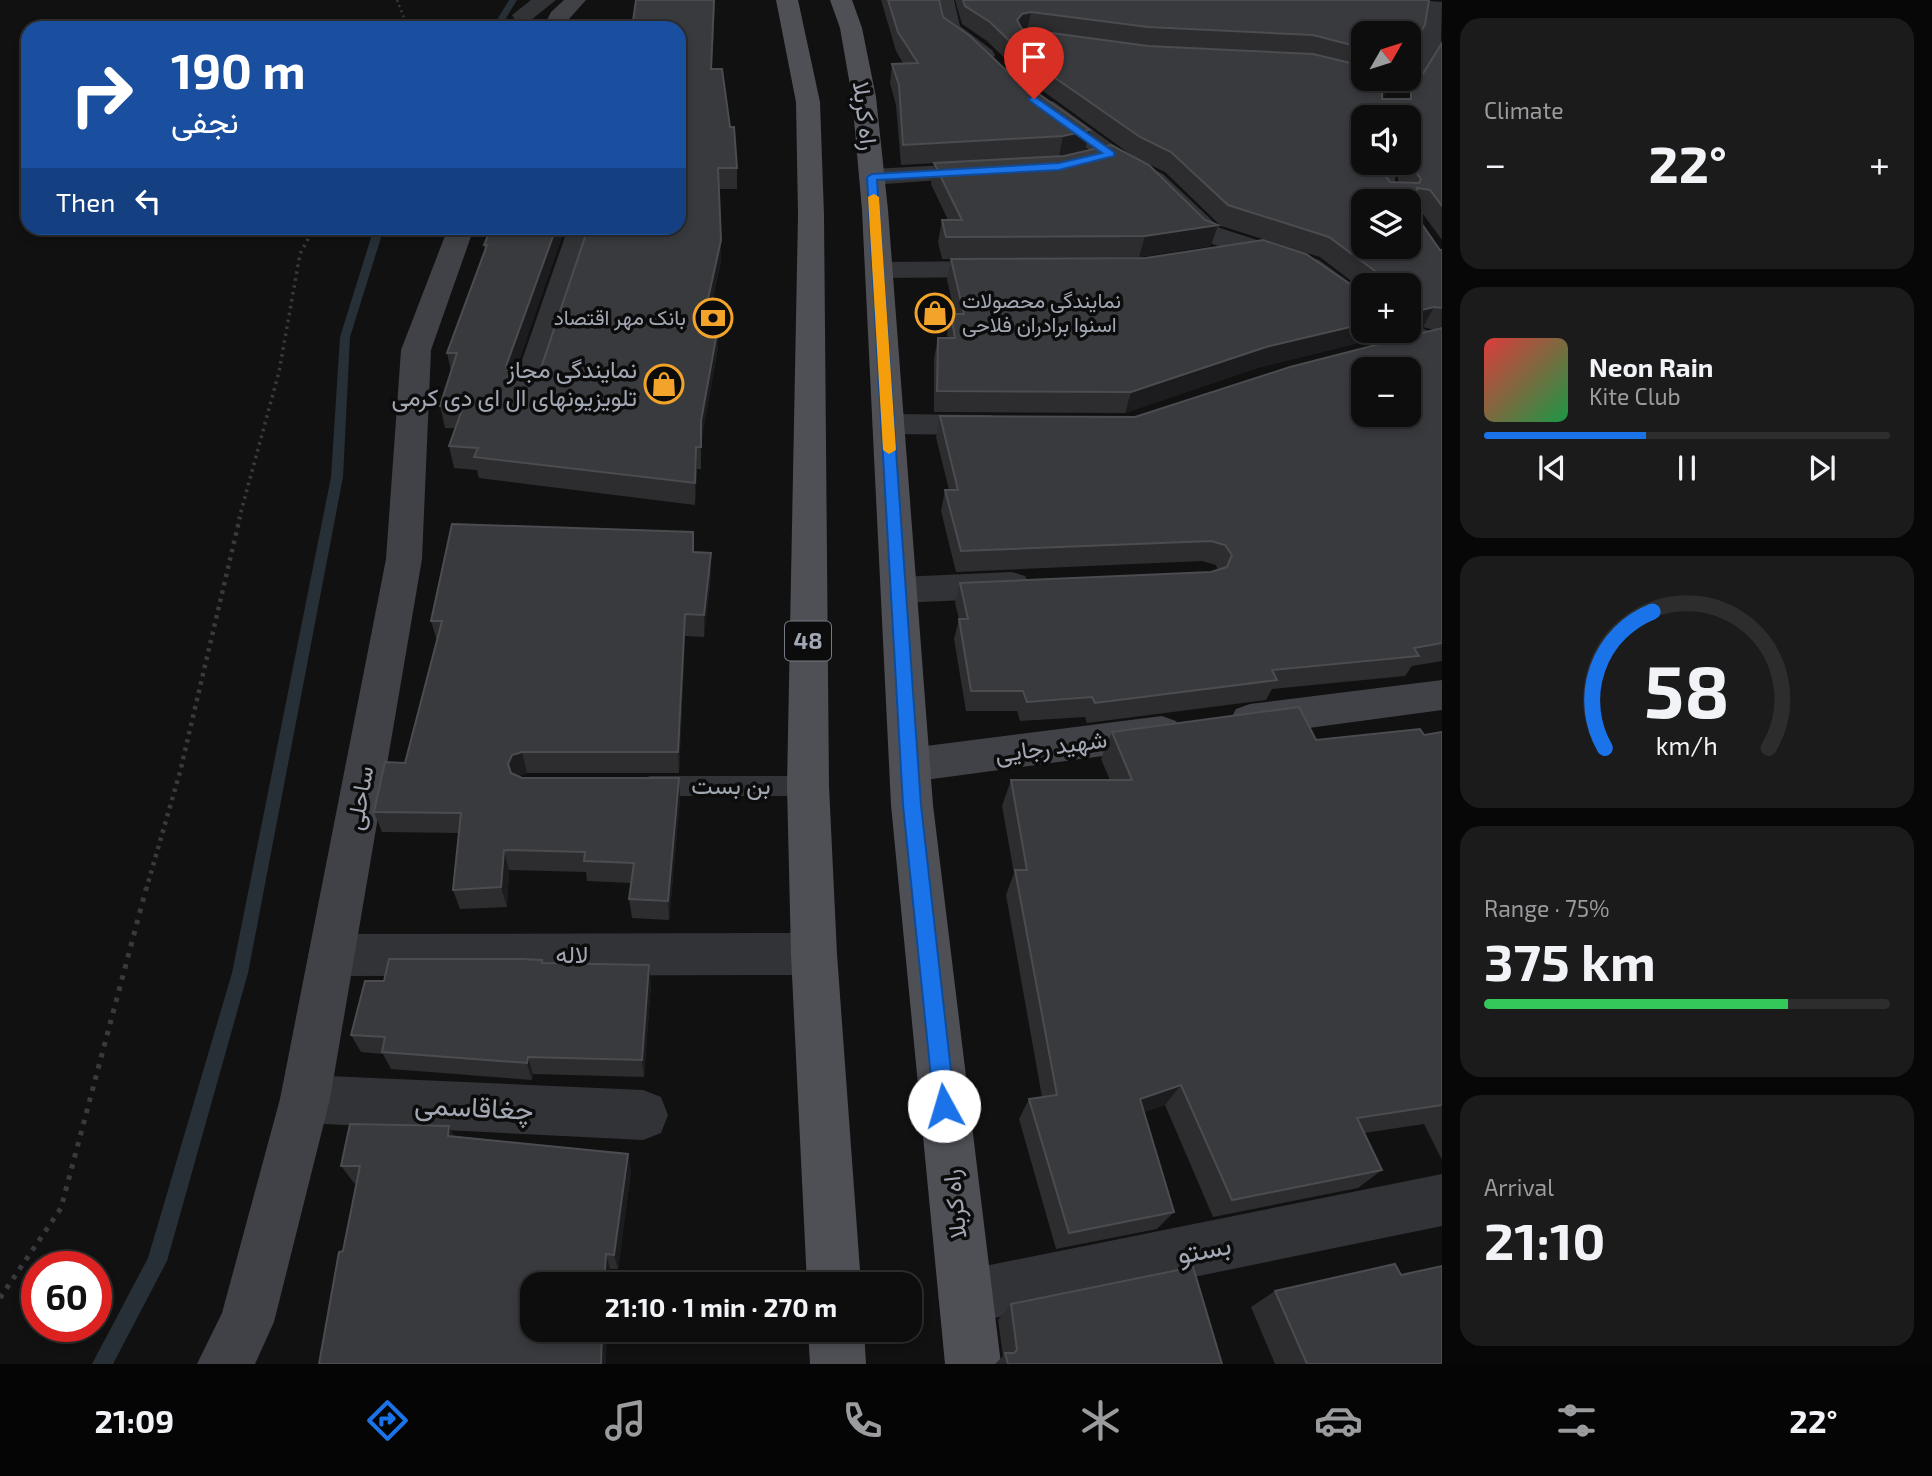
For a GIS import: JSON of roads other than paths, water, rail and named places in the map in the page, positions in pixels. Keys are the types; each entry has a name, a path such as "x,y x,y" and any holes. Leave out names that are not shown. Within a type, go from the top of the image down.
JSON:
{"main road":[{"name":"48","path":"787,0 808,102 808,786 814,954 833,1272"},
{"name":"راه کربلا","path":"841,0 851,29 864,97 872,177 910,765 973,1364"},
{"path":"837,1342 838,1364"}],"street":[{"path":"523,15 545,0"},
{"path":"557,21 576,0"},
{"path":"944,0 950,29 977,48 1005,76"},
{"path":"1421,58 1430,45 1436,8 1427,0"},
{"path":"1026,93 1110,154 1154,179 1210,234 1308,266 1351,296"},
{"path":"1084,160 1110,154"},
{"path":"872,177 1005,170"},
{"name":"ساحلی","path":"225,1364 247,1322 305,1099 404,559 416,350 458,235"},
{"path":"527,389 579,235"},
{"path":"1205,258 1258,250"},
{"path":"879,270 1029,269"},
{"path":"888,424 1021,425"},
{"path":"899,590 1050,583"},
{"name":"شهید رجایی","path":"910,765 1442,695"},
{"name":"لاله","path":"331,956 814,954"},
{"name":"چغاقاسمی","path":"305,1099 643,1115"},
{"name":"بستو","path":"965,1297 1442,1200"}],"lane":[{"name":"بن بست","path":"621,786 808,786"}],"waterway":[{"path":"500,21 513,0"},
{"path":"102,1364 157,1261 240,973 337,477 345,337 377,235"}],"place":[{"name":"نمایندگی محصولات اسنوا برادران فلاحی","path":"935,313"},
{"name":"بانک مهر اقتصاد","path":"713,318"},
{"name":"نمایندگی مجاز تلویزیونهای ال ای دی کرمی","path":"664,384"}]}
